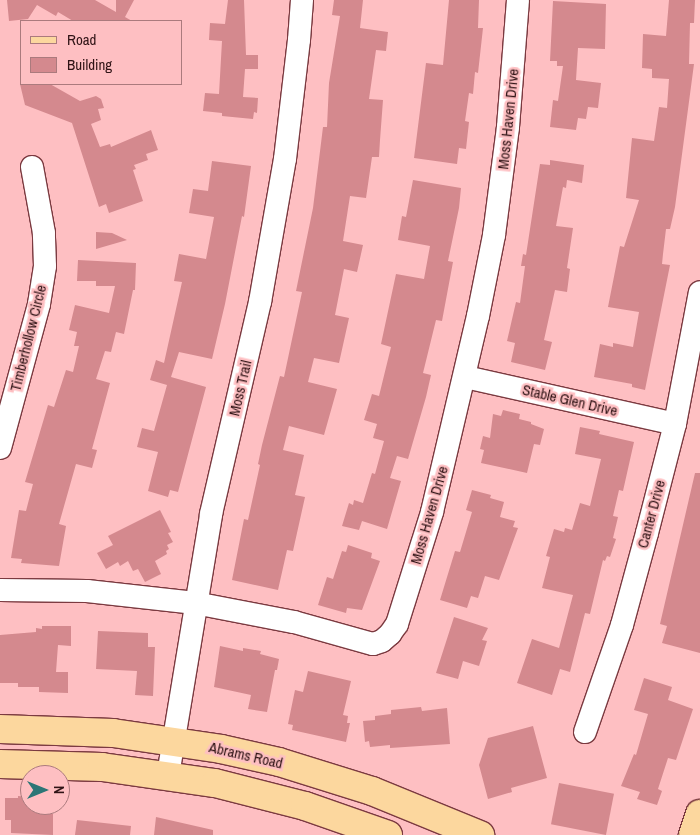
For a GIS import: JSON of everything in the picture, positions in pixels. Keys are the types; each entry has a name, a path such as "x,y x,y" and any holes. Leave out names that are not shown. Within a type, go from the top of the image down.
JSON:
{"main road":[{"name":"Abrams Road","path":"0,729 97,731 175,740 251,755 372,791 480,835"},
{"path":"0,764 102,767 168,775 276,798 388,835"},
{"path":"692,835 700,814"}],"street":[{"name":"Moss Trail","path":"168,775 211,514 260,302 285,159 300,40 302,0"},
{"name":"Moss Haven Drive","path":"0,590 87,591 195,603 294,622 373,644 382,641 390,634 397,624 432,512 465,377 494,235 508,126 518,0"},
{"name":"Timberhollow Circle","path":"0,448 39,304 45,266 44,232 32,167"},
{"name":"Canter Drive","path":"585,732 622,626 675,424 700,292"},
{"name":"Stable Glen Drive","path":"465,377 675,424"}],"building":[{"path":"7,0 95,0 116,12 116,0 134,0 125,17 130,20 71,20 58,12 56,16 37,5 28,19 9,21"},
{"path":"228,0 244,0 246,55 258,55 258,69 245,69 243,97 258,98 257,113 254,112 253,119 222,116 222,113 203,111 205,93 219,94 222,41 209,40 210,23 225,24"},
{"path":"334,0 363,0 360,28 388,32 386,51 376,50 369,99 383,100 379,157 372,157 366,198 350,196 343,241 363,245 357,272 344,269 335,315 349,318 339,363 314,358 308,382 337,389 324,435 289,426 283,450 304,455 295,495 305,497 293,551 287,550 278,590 232,580 244,519 248,520 260,465 258,464 262,445 280,376 284,377 302,292 296,291 313,208 323,127 327,127 329,83 340,16 332,15"},
{"path":"449,0 479,0 478,28 483,28 478,73 475,72 473,94 469,93 465,121 469,122 466,149 459,148 457,164 414,158 426,63 443,65"},
{"path":"669,0 695,0 694,23 690,23 689,64 694,64 675,207 670,229 666,229 663,254 662,264 670,265 645,390 632,387 632,384 594,377 600,344 613,347 613,343 633,347 639,312 608,307 620,246 624,247 639,200 626,198 632,138 654,141 659,107 667,108 669,79 652,78 652,69 642,68 643,34 666,36"},
{"path":"553,1 606,4 605,49 578,48 576,80 601,83 598,108 588,107 586,119 578,118 576,130 550,127 553,100 558,101 563,66 557,66 557,61 550,61"},
{"path":"20,85 52,85 80,101 96,96 101,99 104,108 98,109 101,120 91,124 100,147 110,144 111,147 151,130 158,150 146,154 148,160 134,165 136,169 133,170 143,201 109,213 106,204 99,207 72,123 25,105"},
{"path":"550,160 584,165 582,183 567,180 566,188 563,187 556,226 573,228 567,268 570,269 567,292 555,290 544,340 552,342 545,370 511,362 515,343 507,341 516,302 520,303 525,266 521,266 523,254 526,255 540,164 550,165"},
{"path":"212,161 251,166 244,217 242,216 212,359 179,352 171,377 206,387 178,492 170,490 168,497 148,491 158,452 137,447 142,428 154,431 167,385 150,380 156,360 164,363 182,282 174,281 179,254 206,259 214,217 189,213 193,189 208,191"},
{"path":"413,180 461,188 459,208 448,261 453,262 442,321 436,320 423,373 431,375 408,459 397,456 390,478 401,481 387,529 362,521 359,530 342,526 349,503 353,505 354,500 363,503 372,473 375,474 384,441 373,438 377,424 364,420 372,394 379,396 391,347 381,344 396,274 424,279 430,246 398,240 402,216 406,217"},
{"path":"96,232 112,233 127,240 96,249"},
{"path":"78,260 136,263 135,290 133,290 124,334 116,332 111,352 105,351 96,379 110,383 92,449 97,450 92,468 76,464 59,524 66,526 59,566 21,563 22,559 11,558 19,510 26,511 33,484 25,482 48,405 54,407 66,370 73,372 79,346 74,346 77,332 69,330 75,305 109,313 115,286 96,286 96,281 77,281"},
{"path":"503,410 520,414 519,419 531,422 531,424 544,429 540,445 534,444 527,473 481,463 484,450 480,449 483,436 490,438 493,414 501,416"},
{"path":"580,427 600,431 599,434 634,442 623,491 619,490 613,516 618,517 613,538 616,539 610,557 607,556 605,561 603,560 590,614 585,613 570,672 560,669 552,695 517,683 532,639 559,648 573,595 542,588 550,557 546,556 554,529 564,532 565,528 572,530 580,503 590,506 601,459 575,454"},
{"path":"695,473 700,473 700,653 662,643 667,626 660,624"},
{"path":"472,490 491,495 490,498 504,502 500,517 515,521 513,527 518,528 499,580 485,576 478,598 471,596 467,608 440,600 455,551 460,552 472,512 466,510"},
{"path":"160,510 171,532 168,533 173,542 167,545 169,549 166,551 167,554 155,561 161,574 145,582 138,569 133,571 128,561 120,566 118,562 106,569 97,553 113,545 108,536"},
{"path":"348,545 372,553 371,558 380,561 362,610 347,608 346,613 318,605 327,577 333,579 342,551 346,552"},
{"path":"454,617 488,628 482,640 487,641 479,666 463,661 458,679 436,673"},
{"path":"42,626 71,626 71,646 58,645 56,672 68,672 68,693 39,692 39,687 18,687 18,683 0,683 0,635 36,632 36,628 42,629"},
{"path":"98,631 148,633 148,647 155,647 153,696 135,695 137,671 96,669"},
{"path":"220,646 243,651 243,648 261,651 260,654 279,659 267,712 248,709 251,695 214,687"},
{"path":"308,671 351,681 343,715 348,716 347,723 350,723 346,742 292,730 293,725 288,724 295,690 303,692"},
{"path":"644,678 672,687 668,700 693,709 676,760 668,758 658,789 662,791 657,805 637,799 640,792 621,786 634,754 636,755 648,714 634,710"},
{"path":"421,707 422,711 447,708 450,744 390,748 390,745 370,747 369,741 365,742 363,721 375,720 375,716 391,714 391,710"},
{"path":"533,726 547,778 511,788 512,792 488,799 479,765 488,738"},
{"path":"559,783 614,794 606,835 551,824"},
{"path":"20,796 20,815 53,815 53,835 11,833 11,820 5,820 5,798 18,798"},
{"path":"156,817 213,830 213,835 154,835"},
{"path":"77,820 131,826 130,835 75,835"}]}
